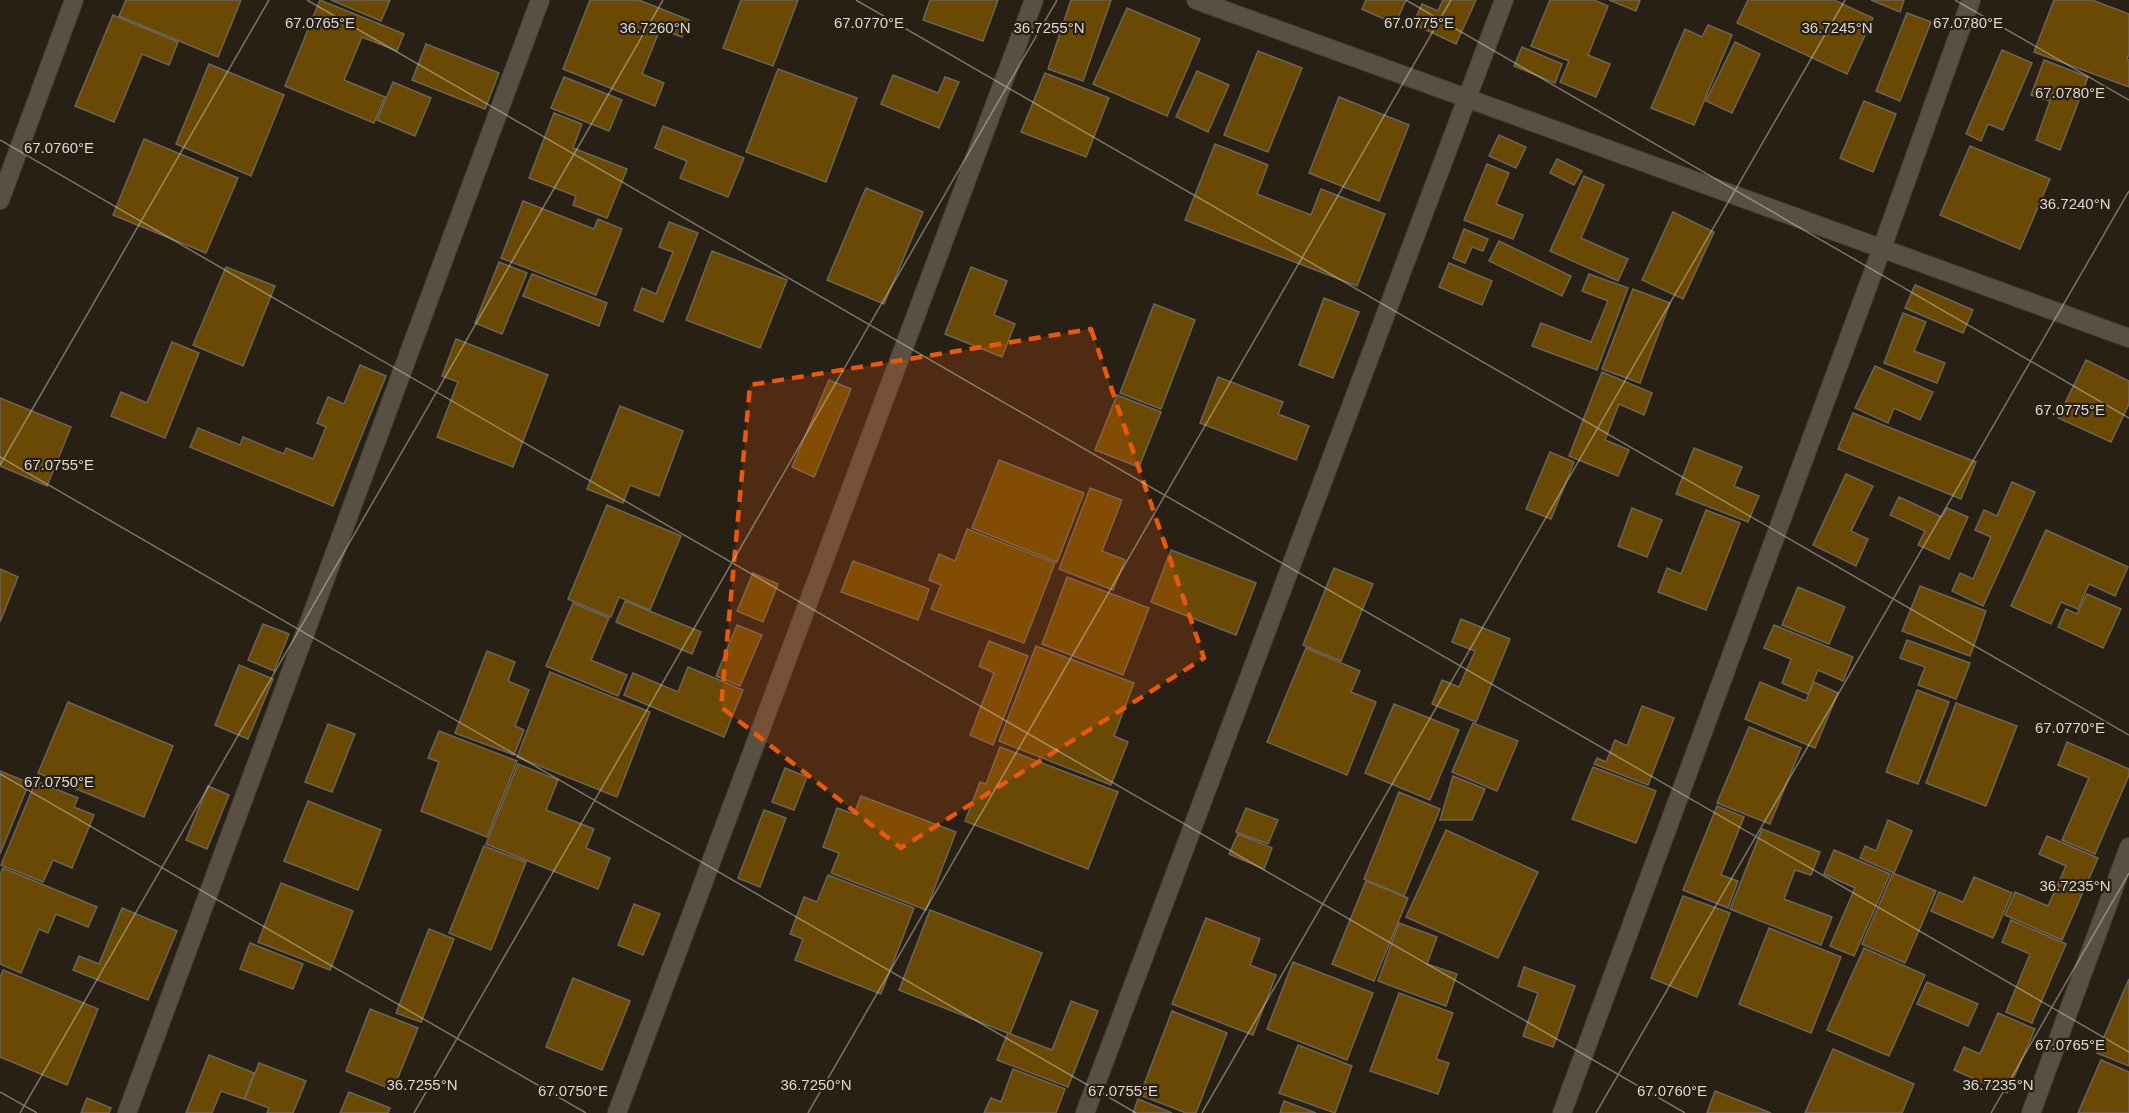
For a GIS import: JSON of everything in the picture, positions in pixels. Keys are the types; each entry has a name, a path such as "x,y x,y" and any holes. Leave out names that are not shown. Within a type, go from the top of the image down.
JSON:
{"street":[{"path":"0,200 74,0"},
{"path":"127,1113 540,0"},
{"path":"618,1113 1034,0"},
{"path":"1196,0 2129,338"},
{"path":"1085,1113 1504,0"},
{"path":"1562,1113 1882,248 1971,0"},
{"path":"2031,1113 2129,847"}],"highlighted area":[{"path":"1091,329 1204,658 901,848 721,707 750,385"}],"building":[{"path":"126,0 241,0 218,57 119,16"},
{"path":"320,0 404,34 397,51 362,37 344,80 385,97 374,123 285,86"},
{"path":"331,0 390,0 381,21"},
{"path":"590,0 639,0 689,20 682,37 660,29 642,74 664,83 655,106 563,69"},
{"path":"741,0 798,0 773,66 723,48"},
{"path":"930,0 998,0 983,41 923,20"},
{"path":"1071,0 1111,0 1083,81 1048,69"},
{"path":"1366,0 1406,0 1395,24 1362,9"},
{"path":"1443,0 1476,0 1456,44 1413,24 1422,4 1438,11"},
{"path":"1550,0 1594,0 1608,6 1588,55 1610,64 1596,97 1560,82 1569,61 1531,46"},
{"path":"1609,0 1640,0 1636,11"},
{"path":"1748,0 1834,0 1873,18 1847,74 1737,23"},
{"path":"1871,0 1904,0 1900,12"},
{"path":"2054,0 2092,0 2129,14 2127,59 2129,60 2129,87 2034,52"},
{"path":"1127,8 1200,39 1167,116 1093,84"},
{"path":"1907,13 1931,22 1900,101 1876,91"},
{"path":"113,15 178,42 169,65 142,54 114,122 75,106"},
{"path":"1708,25 1732,35 1694,125 1651,108 1685,29 1702,37"},
{"path":"1735,42 1760,54 1732,113 1706,101"},
{"path":"426,44 499,73 485,109 412,80"},
{"path":"1522,47 1562,64 1555,83 1514,66"},
{"path":"2002,50 2032,63 2003,130 1988,124 1981,141 1966,134"},
{"path":"1258,51 1302,68 1268,152 1224,135"},
{"path":"2044,60 2088,77 2060,150 2036,140 2050,101 2031,95"},
{"path":"209,64 284,95 251,176 176,144"},
{"path":"778,69 857,98 826,182 746,152"},
{"path":"1197,71 1229,85 1208,132 1176,117"},
{"path":"1045,73 1109,98 1086,157 1021,132"},
{"path":"893,75 938,93 945,77 959,82 939,128 881,104"},
{"path":"564,77 622,100 609,131 551,108"},
{"path":"393,82 431,98 415,136 377,120"},
{"path":"1339,97 1409,125 1379,201 1309,173"},
{"path":"1864,101 1896,114 1873,172 1840,158"},
{"path":"554,113 582,124 573,148 627,169 607,218 573,205 576,196 529,178"},
{"path":"663,126 744,158 728,197 680,178 687,161 655,148"},
{"path":"1499,135 1526,147 1516,168 1489,156"},
{"path":"144,139 238,178 206,253 113,215"},
{"path":"1215,144 1268,165 1257,194 1311,215 1321,189 1385,214 1357,286 1185,220"},
{"path":"1970,146 2050,179 2020,249 1940,215"},
{"path":"1557,159 1582,171 1574,185 1550,173"},
{"path":"1487,164 1509,173 1496,204 1523,215 1513,239 1464,220"},
{"path":"1584,176 1604,185 1581,238 1628,259 1618,281 1550,251"},
{"path":"866,188 923,212 884,304 827,280"},
{"path":"523,201 594,229 598,219 622,229 596,295 501,258"},
{"path":"1673,212 1714,232 1683,299 1642,280"},
{"path":"669,222 698,233 663,322 634,310 642,288 656,294 673,252 659,247"},
{"path":"1464,229 1488,239 1483,251 1472,247 1465,263 1453,258"},
{"path":"1499,241 1571,276 1562,296 1489,261"},
{"path":"712,251 787,280 760,348 686,320"},
{"path":"499,262 527,273 502,334 475,323"},
{"path":"1449,263 1492,281 1482,305 1439,287"},
{"path":"226,267 275,286 243,366 193,345"},
{"path":"971,267 1007,281 994,315 1015,324 1002,357 945,334"},
{"path":"532,274 607,303 599,326 523,296"},
{"path":"1589,274 1628,288 1597,370 1532,346 1541,323 1591,342 1608,301 1582,291"},
{"path":"1915,285 1973,310 1963,333 1905,308"},
{"path":"1633,289 1670,303 1640,383 1602,369"},
{"path":"1324,298 1359,312 1333,378 1299,365"},
{"path":"1154,304 1195,320 1161,409 1120,393"},
{"path":"1903,313 1926,322 1914,351 1945,363 1937,383 1884,363"},
{"path":"456,339 548,375 513,467 437,437 458,382 442,376"},
{"path":"172,342 199,353 165,438 111,416 121,392 147,403"},
{"path":"2086,360 2129,381 2129,404 2111,442 2058,418"},
{"path":"360,365 386,376 333,506 190,447 198,428 240,445 243,437 284,454 286,448 313,459 326,427 317,423 328,397 344,404"},
{"path":"1875,366 1933,392 1920,420 1894,408 1888,423 1855,408"},
{"path":"1602,372 1652,393 1644,415 1619,404 1605,440 1629,450 1618,476 1569,456"},
{"path":"1218,377 1283,402 1278,414 1309,426 1296,460 1200,423"},
{"path":"829,380 851,389 814,477 792,467"},
{"path":"1117,395 1161,412 1139,467 1095,450"},
{"path":"0,398 71,427 47,486 0,466"},
{"path":"620,406 683,431 659,496 630,485 623,503 587,489"},
{"path":"1853,413 1976,462 1961,499 1838,449"},
{"path":"1694,448 1742,467 1734,486 1759,496 1748,522 1676,494"},
{"path":"1550,452 1574,462 1551,519 1526,509"},
{"path":"999,460 1084,493 1057,562 972,528"},
{"path":"1846,474 1873,486 1851,531 1868,539 1856,566 1813,545"},
{"path":"2012,482 2035,492 1983,606 1952,591 1960,573 1973,579 1991,537 1975,530 1984,510 1997,516"},
{"path":"1090,488 1122,500 1102,551 1125,560 1113,590 1059,569"},
{"path":"1899,497 1942,517 1947,508 1968,517 1949,559 1918,545 1925,531 1890,515"},
{"path":"607,505 681,536 650,610 619,597 611,617 568,599"},
{"path":"1632,508 1662,520 1647,557 1618,546"},
{"path":"1706,510 1740,523 1706,610 1658,592 1667,568 1681,574"},
{"path":"967,529 1055,563 1024,643 931,609 941,585 929,580 939,554 955,561"},
{"path":"2046,530 2128,567 2115,596 2089,584 2078,609 2061,602 2051,624 2011,606"},
{"path":"1171,550 1256,583 1236,635 1151,602"},
{"path":"853,561 929,589 918,620 841,592"},
{"path":"1334,568 1373,584 1341,661 1303,645"},
{"path":"0,569 18,577 0,622"},
{"path":"753,573 778,584 763,622 737,611"},
{"path":"1067,577 1149,608 1123,675 1042,644"},
{"path":"1920,586 1986,611 1970,656 1902,631"},
{"path":"1798,587 1845,607 1829,644 1782,625"},
{"path":"2087,594 2121,609 2103,648 2058,627 2066,609 2077,614"},
{"path":"625,601 701,632 692,654 616,622"},
{"path":"573,603 609,618 591,660 627,675 618,696 546,666"},
{"path":"1461,619 1510,639 1476,722 1432,704 1442,680 1459,687 1475,651 1452,642"},
{"path":"263,624 289,634 274,671 248,660"},
{"path":"737,625 762,635 740,686 716,676"},
{"path":"1774,625 1853,657 1843,681 1818,670 1808,694 1782,683 1791,659 1764,648"},
{"path":"1907,640 1970,663 1956,699 1918,685 1925,667 1900,658"},
{"path":"989,641 1028,656 993,745 970,735 994,673 979,666"},
{"path":"1036,646 1134,683 1114,736 1128,742 1111,785 999,741"},
{"path":"1306,648 1360,671 1351,692 1376,702 1347,775 1267,742"},
{"path":"487,651 515,662 508,681 529,690 515,726 524,730 514,755 455,733"},
{"path":"239,665 273,679 248,739 215,725"},
{"path":"688,667 743,690 724,737 624,695 633,673 678,692"},
{"path":"550,672 650,712 617,797 517,757"},
{"path":"1760,682 1806,701 1814,682 1838,693 1815,748 1745,719"},
{"path":"1917,690 1949,702 1918,784 1886,772"},
{"path":"68,702 173,746 144,817 38,773"},
{"path":"1956,703 2017,726 1986,806 1926,783"},
{"path":"1394,704 1459,730 1430,800 1365,773"},
{"path":"1642,706 1674,718 1648,785 1594,764 1597,758 1606,762 1615,740 1627,746"},
{"path":"1473,723 1518,741 1497,791 1452,772"},
{"path":"328,724 355,734 332,792 305,782"},
{"path":"1749,727 1801,748 1770,824 1717,803"},
{"path":"439,731 517,761 487,837 421,811 439,762 428,758"},
{"path":"2067,742 2129,769 2129,775 2095,854 2062,840 2089,778 2058,765"},
{"path":"1000,747 1118,792 1088,869 965,821 980,782 986,784"},
{"path":"518,764 558,780 546,810 594,829 586,848 610,858 598,889 486,844"},
{"path":"1593,767 1656,791 1636,843 1572,819"},
{"path":"785,768 807,777 794,810 772,802"},
{"path":"0,771 29,783 0,854"},
{"path":"1453,776 1485,789 1472,820 1440,820"},
{"path":"36,781 78,798 74,807 94,815 72,868 53,860 43,882 1,865"},
{"path":"208,786 229,795 207,849 186,840"},
{"path":"1399,792 1440,809 1404,896 1364,879"},
{"path":"861,796 956,832 926,910 831,873 839,853 823,847 837,808 854,814"},
{"path":"308,801 381,830 358,890 284,861"},
{"path":"1717,806 1744,817 1721,875 1738,881 1728,908 1683,890"},
{"path":"1246,808 1278,820 1268,844 1236,832"},
{"path":"764,810 786,818 760,887 738,878"},
{"path":"1888,820 1912,831 1894,873 1860,858 1865,846 1876,851"},
{"path":"1762,829 1820,852 1811,875 1795,870 1784,899 1832,917 1821,945 1730,909"},
{"path":"1446,830 1538,872 1498,958 1406,917"},
{"path":"1238,834 1272,848 1264,869 1229,854"},
{"path":"2047,836 2098,858 2062,940 2005,915 2015,892 2048,906 2066,866 2039,854"},
{"path":"484,846 526,862 491,950 449,933"},
{"path":"1834,850 1890,874 1854,956 1830,946 1855,888 1824,874"},
{"path":"3,868 97,907 88,927 56,914 48,933 39,929 21,973 0,964 0,874"},
{"path":"1893,873 1936,891 1905,963 1862,944"},
{"path":"828,875 914,908 881,994 795,960 803,939 790,934 804,897 817,902"},
{"path":"1974,877 2012,893 1993,938 1931,911 1939,892 1963,902"},
{"path":"1366,881 1408,898 1374,981 1332,964"},
{"path":"281,883 353,911 330,970 258,942"},
{"path":"1683,896 1730,913 1697,997 1651,978"},
{"path":"634,904 660,914 643,955 618,945"},
{"path":"122,908 177,931 148,1000 73,970 79,956 99,964"},
{"path":"930,910 1042,953 1010,1034 899,990"},
{"path":"1206,918 1260,939 1250,965 1276,975 1253,1035 1172,1004"},
{"path":"2011,920 2066,944 2032,1023 2006,1012 2030,954 2002,942"},
{"path":"1399,923 1437,937 1427,964 1457,974 1446,1006 1378,981"},
{"path":"1769,928 1841,957 1811,1033 1739,1004"},
{"path":"429,929 454,939 421,1022 396,1013"},
{"path":"250,943 303,964 293,989 240,969"},
{"path":"1864,948 1925,975 1889,1056 1827,1030"},
{"path":"1293,962 1373,993 1347,1060 1267,1029"},
{"path":"1524,967 1575,986 1553,1047 1523,1036 1538,993 1518,986"},
{"path":"3,970 98,1009 67,1085 0,1057 0,978"},
{"path":"573,978 630,1001 602,1070 546,1047"},
{"path":"2129,979 2129,1066 2097,1053"},
{"path":"1927,982 1978,1004 1968,1026 1917,1004"},
{"path":"1399,993 1453,1013 1436,1059 1449,1063 1438,1094 1370,1071"},
{"path":"1071,1001 1098,1011 1068,1087 997,1060 1008,1033 1052,1050"},
{"path":"370,1009 418,1028 393,1090 346,1071"},
{"path":"1172,1011 1227,1033 1196,1113 1186,1113 1140,1095"},
{"path":"1998,1013 2035,1029 2007,1093 1954,1070 1964,1047 1980,1054"},
{"path":"1298,1045 1352,1066 1335,1113 1279,1093"},
{"path":"1833,1049 1914,1084 1902,1113 1805,1113"},
{"path":"209,1055 254,1073 244,1099 221,1091 212,1113 186,1113"},
{"path":"2101,1060 2129,1072 2129,1113 2078,1113"},
{"path":"259,1063 306,1081 293,1113 267,1113 269,1108 245,1099"},
{"path":"1013,1069 1065,1089 1056,1113 984,1113 991,1098 1001,1102"},
{"path":"1715,1091 1771,1113 1707,1113"},
{"path":"349,1092 390,1108 388,1113 340,1113"},
{"path":"87,1098 111,1108 109,1113 81,1113"},
{"path":"1138,1099 1172,1113 1133,1113"},
{"path":"1284,1101 1316,1113 1280,1113"}]}
